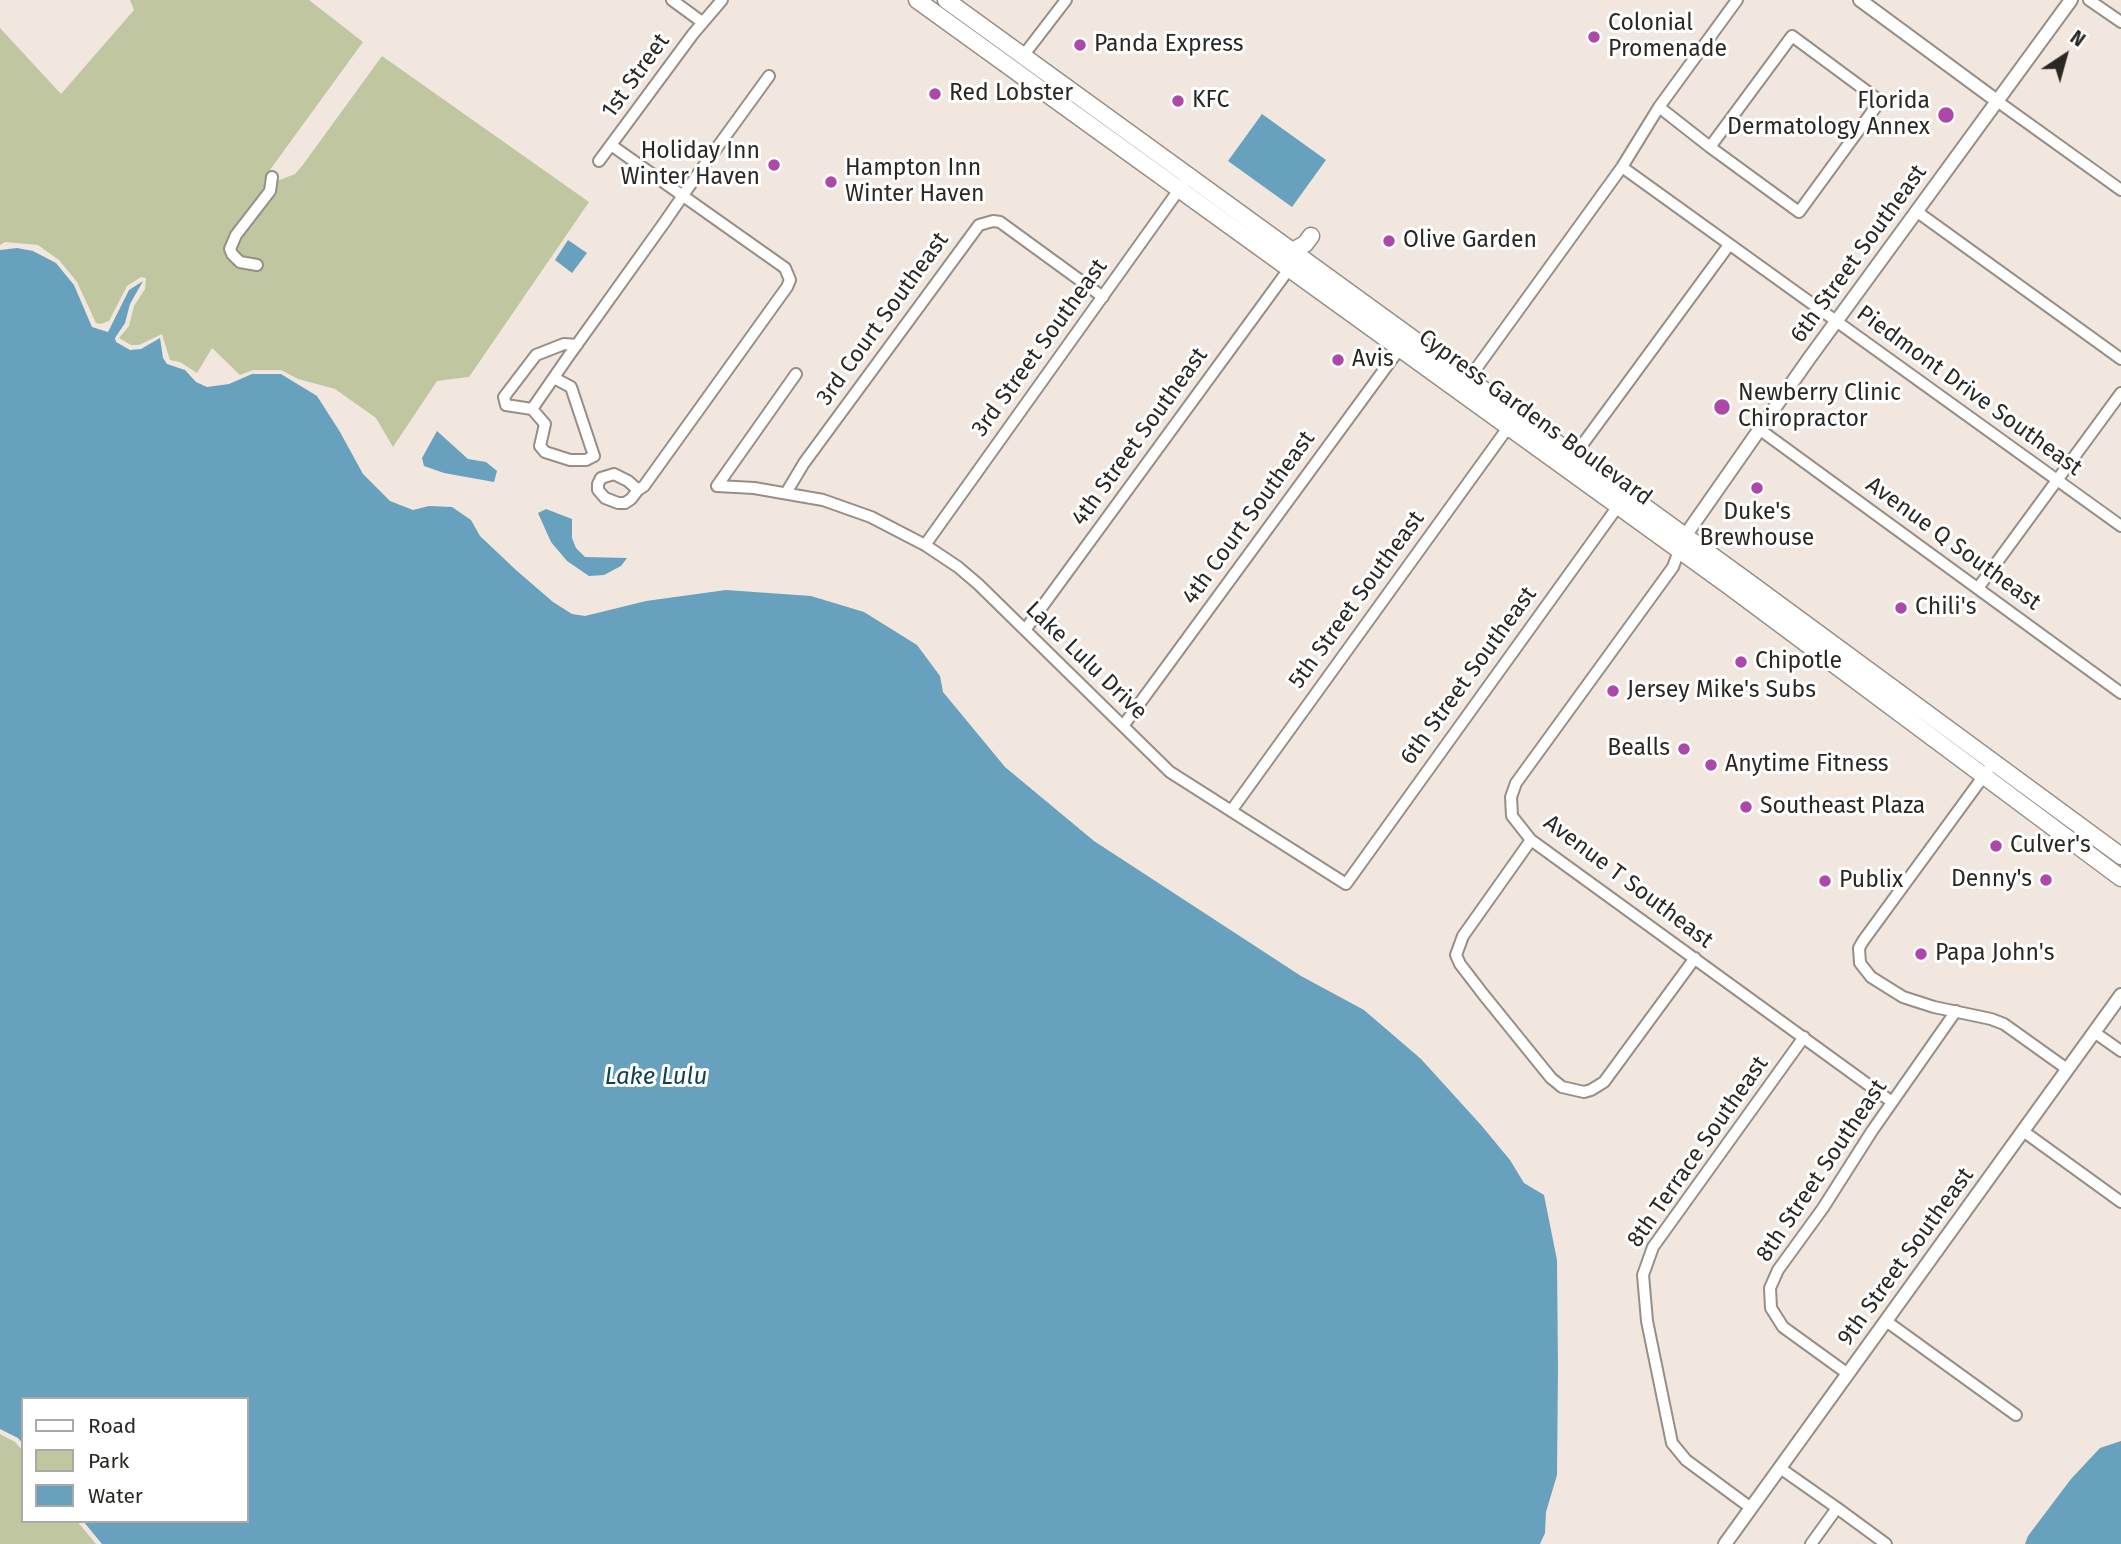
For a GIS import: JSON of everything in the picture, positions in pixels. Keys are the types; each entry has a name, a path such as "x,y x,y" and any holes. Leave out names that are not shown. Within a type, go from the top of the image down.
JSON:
{"main road":[{"name":"Cypress Gardens Boulevard","path":"917,0 1184,182 1292,251 1343,288 1404,342"},
{"path":"934,0 956,13 967,15"},
{"name":"Cypress Gardens Boulevard","path":"946,0 1023,56 1184,182 1237,230 1289,268 1404,342 1682,543 1836,646 1889,685 2073,842 2121,878"},
{"path":"954,27 1023,56"},
{"path":"1237,230 1280,251 1292,251 1305,244 1311,236"},
{"path":"1289,268 1343,288"},
{"name":"Cypress Gardens Boulevard","path":"1682,543 1749,601 1842,670 2121,856"},
{"path":"1749,601 1774,612 1819,643 1836,646"},
{"path":"1842,670 1848,667 1889,685"},
{"path":"2073,842 2087,840 2115,856 2121,856"}],"street":[{"path":"671,0 702,22"},
{"name":"1st Street","path":"599,161 702,22 722,0"},
{"path":"1023,56 1066,0"},
{"path":"1464,386 1622,167 1658,107 1737,0"},
{"path":"1860,0 2121,190"},
{"name":"6th Street Southeast","path":"1682,543 1836,321 2071,0"},
{"path":"2089,0 2121,22"},
{"path":"1658,107 1710,147 1799,212 1880,102 1792,36 1710,147"},
{"path":"533,409 769,76"},
{"path":"609,147 683,195 785,268 790,280 644,486 638,490"},
{"name":"Piedmont Drive Southeast","path":"1622,167 2121,526"},
{"path":"257,265 240,262 230,249 236,235 270,191 272,177"},
{"name":"3rd Street Southeast","path":"925,545 1184,182"},
{"path":"1916,211 2121,359"},
{"name":"3rd Court Southeast","path":"786,493 804,463 979,225 1000,222 1103,296"},
{"path":"1570,462 1729,245"},
{"name":"4th Street Southeast","path":"1024,630 1289,268"},
{"name":"4th Court Southeast","path":"1123,726 1404,342"},
{"path":"554,378 570,387 594,456 586,460 570,460 545,452 540,446 545,424 533,409 504,403 505,397 536,355 564,344 577,345"},
{"name":"Lake Lulu Drive","path":"796,374 717,486 823,500 871,517 925,545 958,567 1170,772 1346,884"},
{"path":"1978,588 2121,393"},
{"name":"5th Street Southeast","path":"1231,811 1513,421"},
{"name":"Avenue Q Southeast","path":"1759,429 2121,693"},
{"name":"6th Street Southeast","path":"1346,884 1622,500"},
{"name":"Avenue T Southeast","path":"1682,543 1673,567 1516,783 1511,797 1512,817 1531,840 1892,1102"},
{"path":"1989,769 1859,948 1860,963 1863,970 1903,997 1921,1004 2004,1024 2067,1069"},
{"path":"1531,840 1463,936 1455,954 1483,994 1551,1078 1562,1087 1584,1092 1604,1082 1695,958"},
{"name":"9th Street Southeast","path":"1725,1544 2121,995"},
{"name":"8th Street Southeast","path":"1848,1374 1783,1327 1771,1308 1770,1288 1778,1270 1956,1012"},
{"path":"2094,1032 2121,1051"},
{"name":"8th Terrace Southeast","path":"1751,1508 1686,1460 1672,1443 1647,1321 1643,1275 1653,1247 1804,1037"},
{"path":"2023,1130 2121,1202"},
{"path":"1886,1321 2016,1415"},
{"path":"1780,1468 1886,1544"},
{"path":"1811,1544 1837,1508"}],"green space":[{"path":"130,0 309,0 363,42 267,174 266,189 228,257 244,269 261,269 262,260 247,259 239,255 236,248 277,181 295,174 302,166 382,56 589,202 469,377 437,381 393,447 376,418 335,389 298,379 281,370 253,370 240,375 212,348 197,373 180,362 170,360 162,334 139,345 131,345 119,338 129,326 134,306 145,289 146,278 141,277 127,286 109,321 96,323 77,282 59,260 38,245 5,242 0,245 0,28 61,94 134,10"},
{"path":"0,1434 21,1449 21,1523 79,1523 96,1544 0,1544"}],"water":[{"path":"1262,114 1326,160 1292,207 1228,161"},
{"path":"568,240 587,253 572,273 555,260"},
{"name":"Lake Lulu","path":"17,248 33,251 56,263 74,285 92,327 108,332 129,290 143,281 130,304 125,323 115,338 116,342 130,350 141,349 160,338 163,358 167,364 185,370 196,382 207,387 229,384 252,374 281,374 317,396 363,474 390,501 413,510 429,506 452,507 471,520 480,536 516,570 553,602 572,614 585,616 646,601 726,590 811,596 864,612 917,645 940,676 943,692 1005,767 1094,841 1301,976 1364,1010 1421,1059 1481,1125 1510,1160 1524,1183 1544,1195 1557,1260 1557,1475 1546,1512 1545,1533 1540,1544 102,1544 85,1523 248,1523 248,1397 21,1397 21,1442 0,1429 0,250"},
{"path":"437,431 468,459 486,462 497,471 494,482 444,473 424,466 422,458"},
{"path":"546,509 572,519 572,538 576,548 585,557 627,558 621,566 604,575 589,576 567,561 551,542 538,513"},
{"path":"2121,1441 2121,1544 2025,1544 2028,1536 2071,1479 2100,1448"}],"place":[{"name":"Colonial Promenade","path":"1594,37"},
{"name":"Panda Express","path":"1080,45"},
{"name":"Red Lobster","path":"935,94"},
{"name":"KFC","path":"1178,101"},
{"name":"Florida Dermatology Annex","path":"1946,115"},
{"name":"Holiday Inn Winter Haven","path":"774,165"},
{"name":"Hampton Inn Winter Haven","path":"831,182"},
{"name":"Olive Garden","path":"1389,241"},
{"name":"Avis","path":"1338,360"},
{"name":"Newberry Clinic Chiropractor","path":"1722,407"},
{"name":"Duke's Brewhouse","path":"1757,488"},
{"name":"Chili's","path":"1901,608"},
{"name":"Chipotle","path":"1741,662"},
{"name":"Jersey Mike's Subs","path":"1613,691"},
{"name":"Bealls","path":"1684,749"},
{"name":"Anytime Fitness","path":"1711,765"},
{"name":"Southeast Plaza","path":"1746,807"},
{"name":"Culver's","path":"1996,846"},
{"name":"Denny's","path":"2046,880"},
{"name":"Publix","path":"1825,881"},
{"name":"Papa John's","path":"1921,954"}]}
